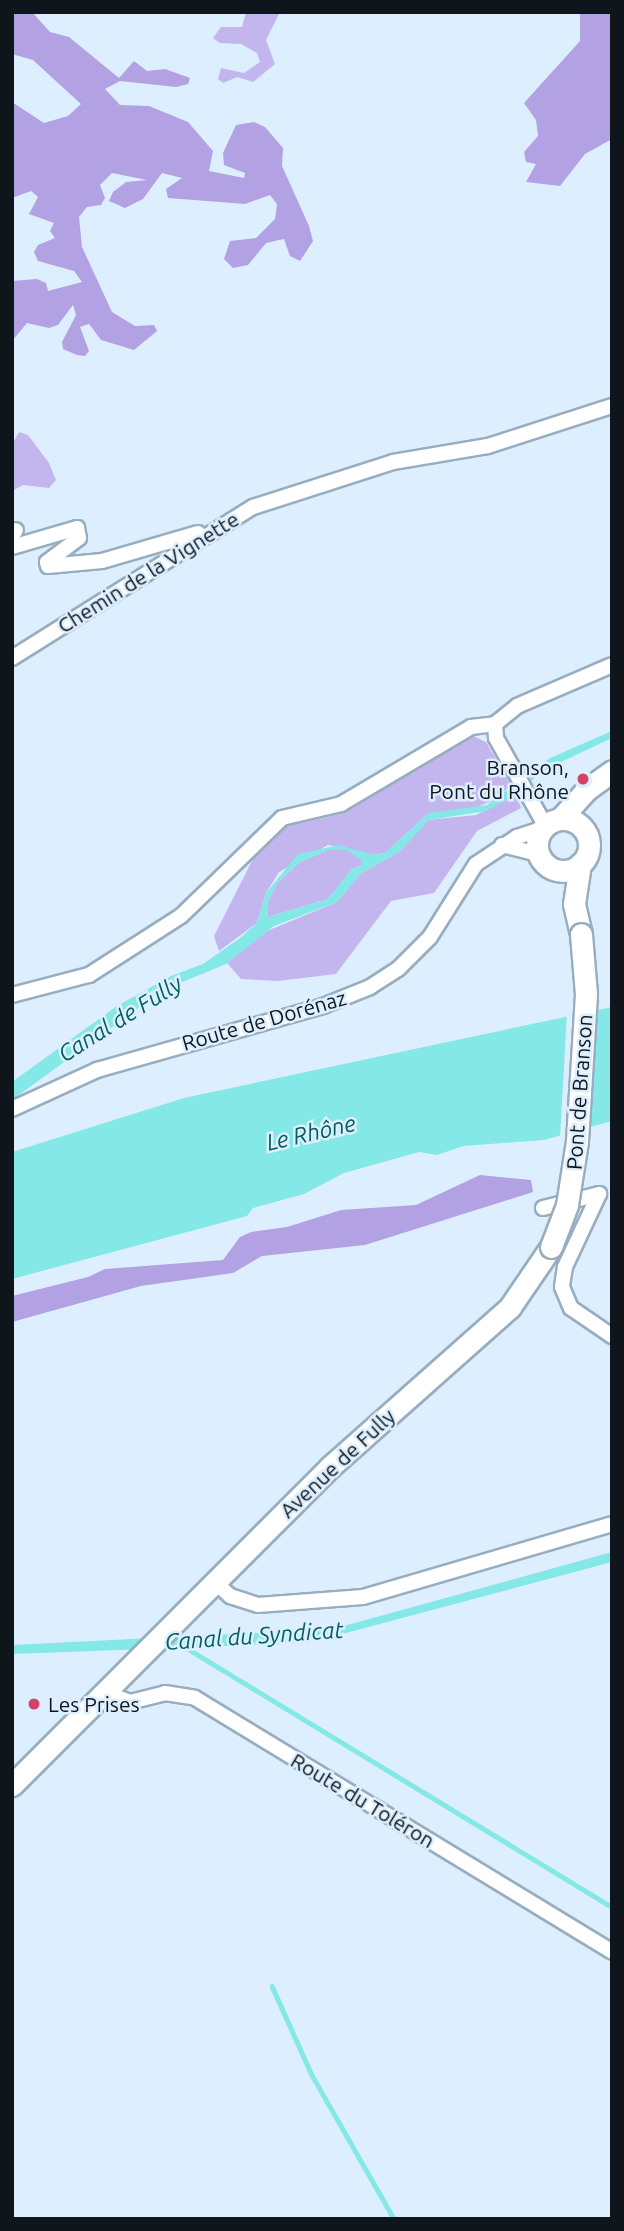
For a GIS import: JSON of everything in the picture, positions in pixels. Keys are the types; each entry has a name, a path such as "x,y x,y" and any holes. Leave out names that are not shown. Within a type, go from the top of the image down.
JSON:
{"main road":[{"path":"546,820 612,771"},
{"path":"575,904 580,864 589,849 586,832 591,786"},
{"path":"546,820 576,822 586,832"},
{"path":"546,820 546,862 575,904"},
{"path":"546,862 567,870 580,864"},
{"name":"Pont de Branson","path":"551,1247 567,1205 577,1141 586,995 581,934 575,904"},
{"name":"Avenue de Fully","path":"104,1692 340,1457 510,1307 551,1247"},
{"path":"12,1785 104,1692"}],"street":[{"name":"Chemin de la Vignette","path":"12,658 217,526 253,507 393,462 488,446 612,406"},
{"path":"12,547 77,528 79,538 47,562 48,566 102,561 217,526"},
{"path":"12,995 89,975 181,916 282,818 349,800 471,727 495,724 517,706 612,665"},
{"path":"495,724 496,738 546,820"},
{"name":"Route de Dorénaz","path":"12,1109 97,1070 309,1011 370,987 415,955 440,923 467,874 502,845 546,820"},
{"path":"502,845 546,862"},
{"path":"543,1209 599,1194 565,1268 562,1287 571,1308 612,1336"},
{"path":"214,1581 230,1596 258,1605 363,1597 612,1524"},
{"name":"Route du Toléron","path":"104,1692 130,1702 165,1693 195,1698 612,1952"}],"shaded area":[{"path":"12,12 32,12 50,32 69,37 119,78 134,61 147,71 165,69 190,78 188,84 176,87 120,81 105,89 120,105 149,106 188,122 213,151 209,171 244,178 245,173 224,165 223,153 236,125 254,122 265,127 283,148 282,166 313,241 300,261 290,256 284,239 266,243 248,265 233,268 224,259 230,241 256,238 275,219 277,204 270,195 245,204 168,198 166,189 182,178 162,173 143,199 125,208 109,201 113,192 126,182 147,180 112,173 100,185 105,198 101,205 87,207 79,217 82,247 112,312 135,326 154,325 157,331 134,350 101,340 89,324 80,327 89,351 85,356 77,355 63,349 62,342 76,315 73,305 58,325 49,328 27,323 12,341 12,281 37,279 46,283 48,291 82,282 74,271 38,261 34,252 38,245 55,238 50,231 54,223 29,214 38,197 31,191 12,198 12,102 44,123 68,116 81,104 33,60 12,54"},
{"path":"246,12 280,12 266,40 275,64 253,82 237,77 223,83 218,79 221,68 244,73 260,62 257,53 241,44 220,43 213,38 221,27 242,27"},
{"path":"580,12 612,12 612,139 585,154 560,186 526,182 536,164 526,162 524,152 538,136 536,120 524,103 580,41"},
{"path":"19,432 28,435 49,463 56,480 49,488 23,485 12,491 13,443"},
{"path":"471,735 486,742 511,784 498,798 470,810 429,813 385,853 374,855 328,845 279,872 266,893 257,923 219,951 214,936 259,847 281,827 328,817"},
{"path":"516,795 521,808 477,831 434,893 391,901 336,974 278,981 241,979 227,963 262,933 337,902 361,873 399,852 428,820 476,815"},
{"path":"328,850 347,850 361,859 361,865 351,870 328,899 268,917 267,904 277,883 300,862"},
{"path":"480,1175 531,1180 533,1192 365,1245 262,1256 233,1273 141,1286 12,1322 12,1296 88,1277 105,1269 223,1260 240,1237 251,1232 287,1227 341,1210 416,1205"}],"water":[{"name":"Canal de Fully","path":"612,731 612,738 542,771 516,795 486,811 429,820 399,852 361,873 337,902 274,926 226,964 163,990 12,1100 12,1082 117,1006 171,976 203,964 240,938 257,923 266,893 298,854 339,845 374,855 385,853 429,813 487,805 550,758","holes":["328,850 347,850 361,859 361,865 351,870 328,899 268,917 267,904 277,883 300,862"]},
{"name":"Le Rhône","path":"612,1007 612,1121 544,1140 463,1146 437,1155 419,1152 344,1173 304,1194 253,1208 247,1216 12,1279 12,1152 184,1098"},
{"name":"Canal du Syndicat","path":"612,1552 612,1562 331,1637 284,1644 12,1654 12,1645 333,1629"}],"pier":[{"path":"595,1007 589,1131 560,1139 567,1012"}],"waterway":[{"path":"180,1644 612,1907"},
{"path":"272,1986 312,2075 394,2219"}],"place":[{"name":"Branson, Pont du Rhône","path":"583,779"},
{"name":"Les Prises","path":"34,1704"}]}
